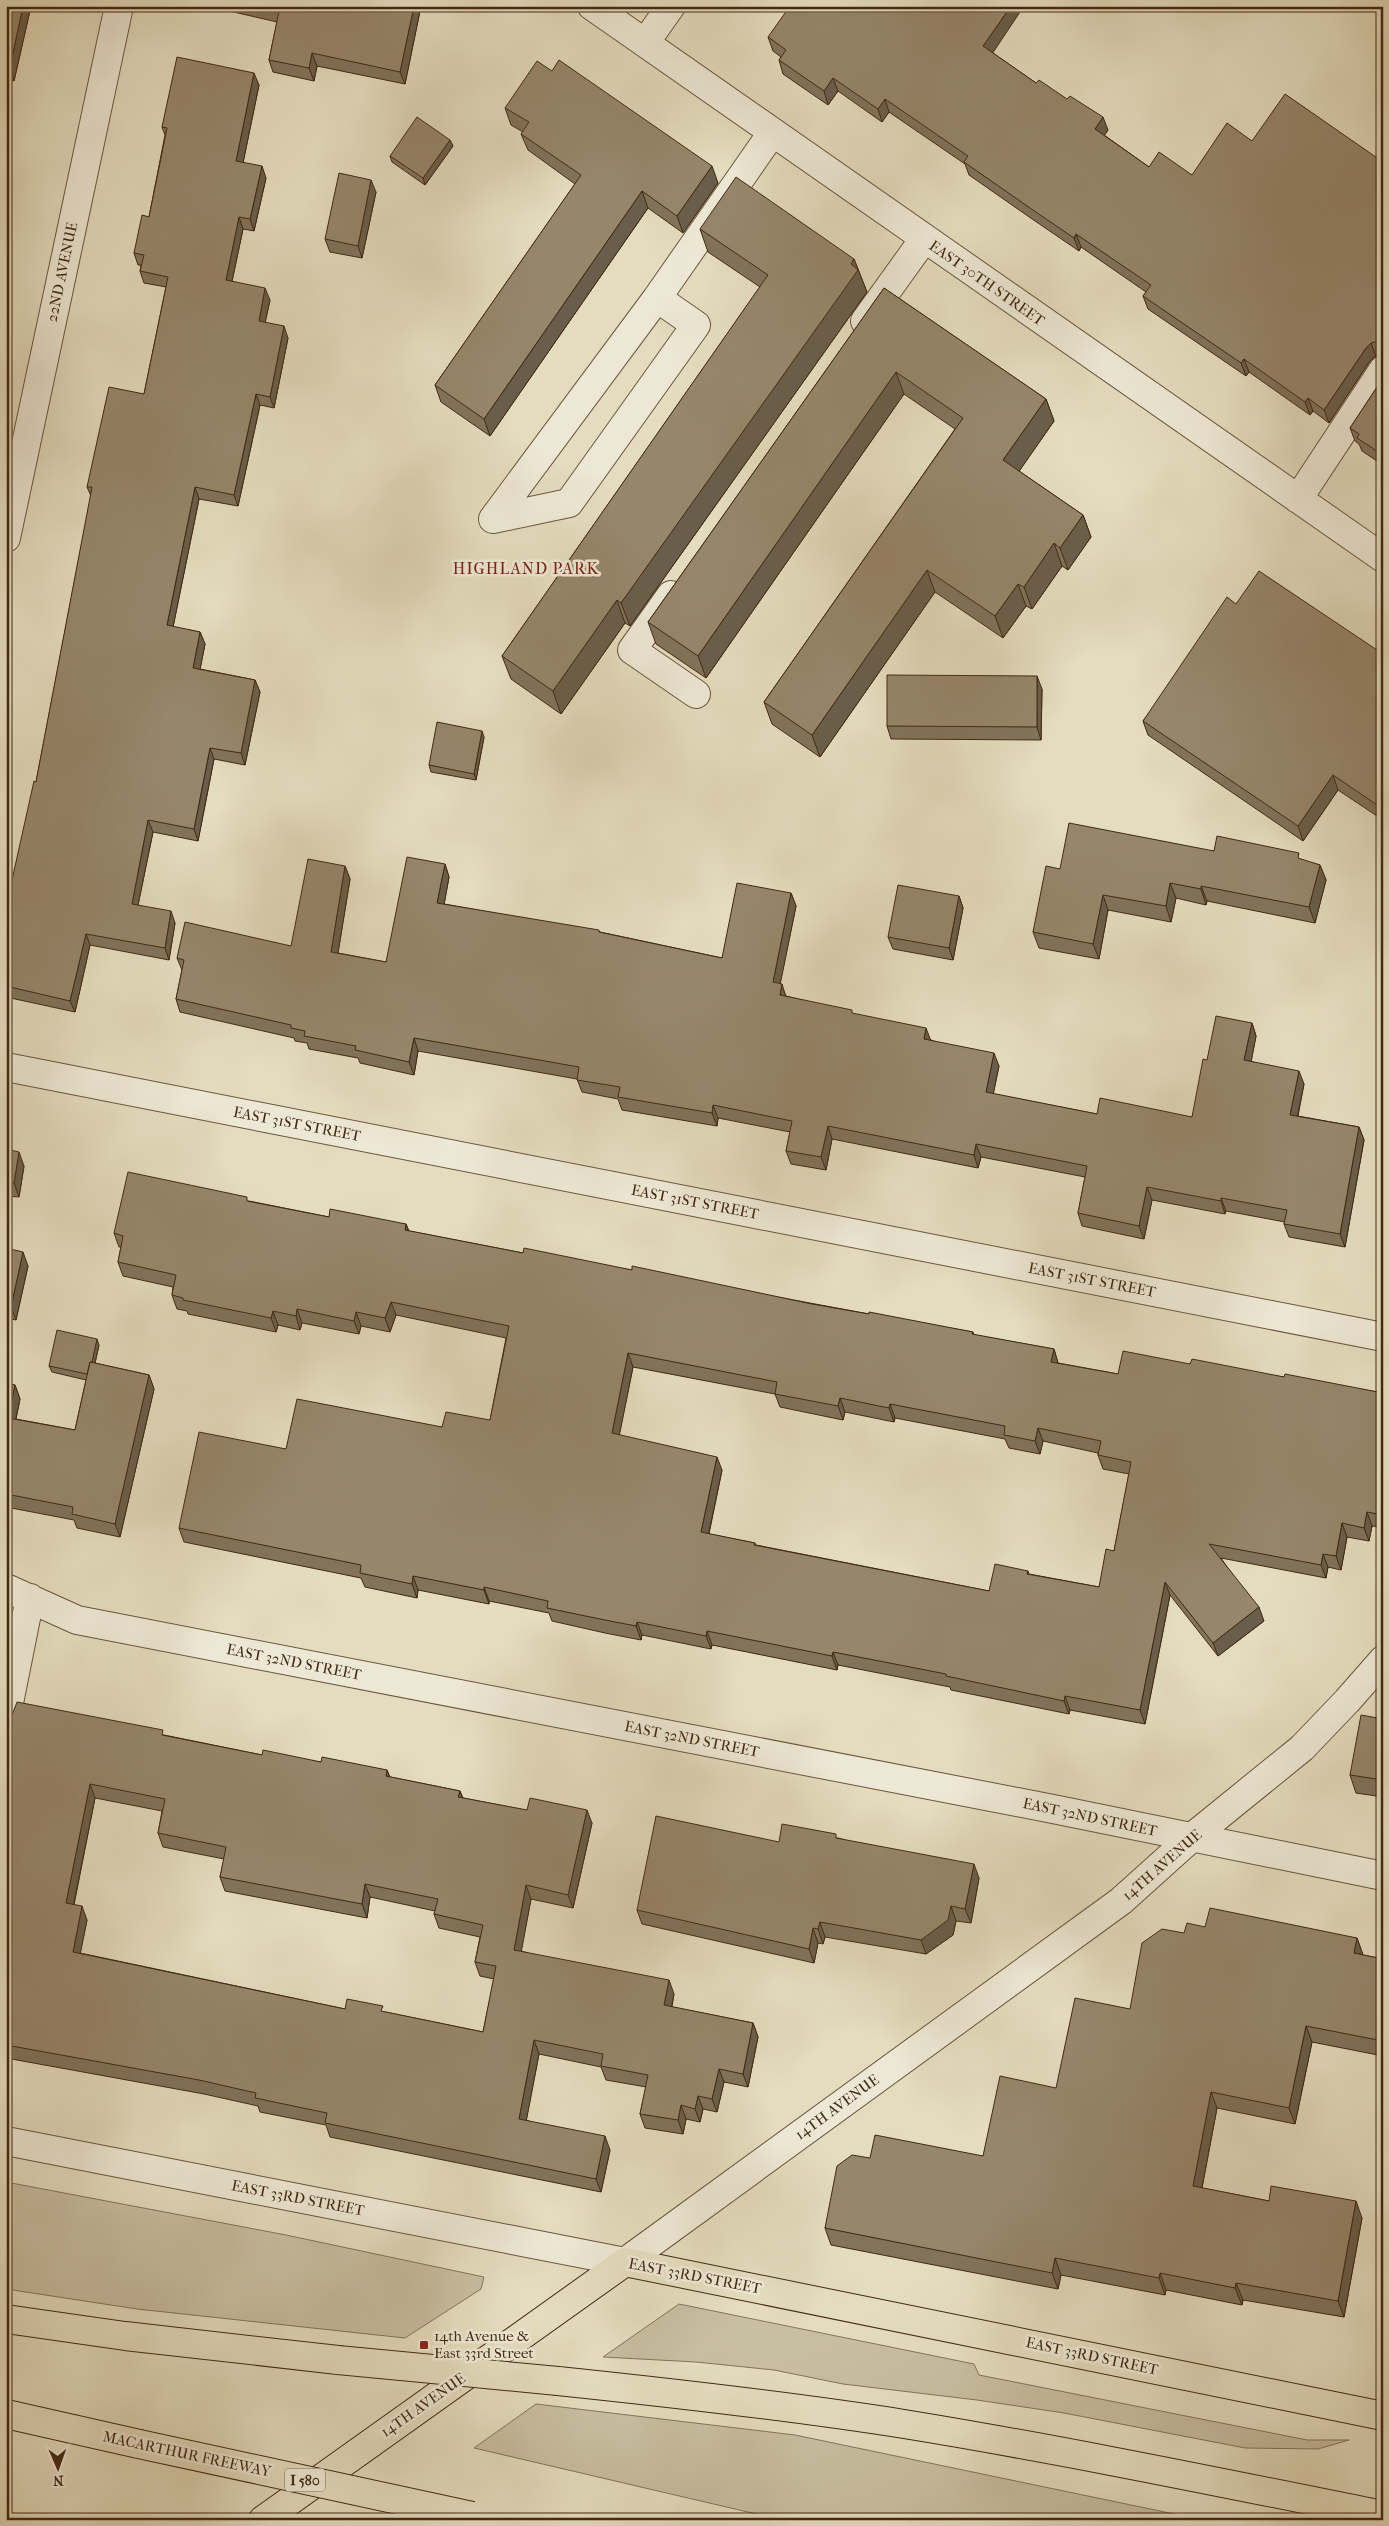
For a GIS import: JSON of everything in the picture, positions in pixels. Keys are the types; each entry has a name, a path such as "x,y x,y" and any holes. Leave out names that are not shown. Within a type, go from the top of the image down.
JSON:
{"main road":[{"name":"EAST 33RD STREET","path":"625,2262 1383,2416"},
{"name":"14TH AVENUE","path":"263,2520 625,2262"},
{"path":"6,2319 125,2336 338,2360 746,2401 903,2424 1042,2448 1383,2515"},
{"name":"MACARTHUR FREEWAY","path":"6,2414 478,2518"}],"street":[{"name":"22ND AVENUE","path":"6,538 119,6"},
{"name":"EAST 30TH STREET","path":"592,6 1383,558"},
{"path":"645,43 670,6"},
{"path":"657,298 696,325 569,503 493,520 657,298 772,133"},
{"path":"849,344 924,239"},
{"path":"1298,499 1383,370"},
{"path":"683,578 632,650 696,694"},
{"name":"EAST 31ST STREET","path":"6,1066 1383,1337"},
{"path":"6,1718 18,1593"},
{"name":"EAST 32ND STREET","path":"18,1593 77,1620 1053,1809 1383,1876"},
{"name":"14TH AVENUE","path":"625,2262 1120,1901 1192,1838 1302,1748 1383,1660"},
{"name":"EAST 33RD STREET","path":"6,2141 625,2262"}],"shaded area":[{"path":"6,2182 286,2235 484,2277 481,2289 405,2338 137,2309 6,2289"},
{"path":"679,2304 974,2364 979,2375 1307,2440 1349,2440 1318,2449 1245,2448 1064,2413 977,2400 843,2384 774,2370 696,2362 603,2357"},
{"path":"536,2404 795,2435 1203,2520 782,2520 474,2448"}],"building":[{"path":"6,6 23,6 10,67 6,67"},
{"path":"259,6 414,6 400,72 312,53 309,68 269,60 279,11"},
{"path":"790,6 1011,6 983,46 1036,83 1039,80 1067,99 1070,96 1103,117 1095,129 1149,167 1159,152 1192,175 1227,123 1252,141 1285,94 1383,162 1383,343 1379,341 1371,343 1366,348 1324,410 1308,398 1305,402 1244,359 1241,363 1143,296 1151,285 1076,234 1074,238 964,162 968,156 885,99 878,109 833,78 824,91 779,60 786,50 768,37"},
{"path":"177,57 254,73 236,161 262,166 250,219 239,217 226,280 265,288 259,321 284,326 270,397 256,394 234,495 195,487 167,625 200,632 193,668 255,680 241,753 210,748 194,829 148,820 132,904 171,911 165,948 86,934 70,1001 6,986 6,907 34,781 36,782 92,487 87,487 109,387 144,394 168,277 140,271 144,255 134,253 142,215 149,217 167,128 162,127"},
{"path":"559,60 712,166 677,216 642,191 484,419 435,385 581,175 521,134 529,122 505,108 537,61 552,71"},
{"path":"417,117 450,140 423,178 390,156"},
{"path":"339,173 371,180 358,246 325,239"},
{"path":"736,177 854,259 851,264 858,270 621,603 617,600 553,691 502,656 768,275 700,229"},
{"path":"884,288 1046,399 1003,460 1083,515 1060,548 1054,543 1024,587 1018,584 995,616 927,570 812,735 764,702 963,418 896,372 698,656 648,622"},
{"path":"1383,378 1383,455 1357,438 1359,434 1350,428"},
{"path":"1259,571 1383,654 1383,809 1333,775 1298,826 1143,721 1227,597 1236,604"},
{"path":"887,675 1037,676 1037,727 887,726"},
{"path":"437,722 482,731 474,774 429,765"},
{"path":"1069,823 1214,851 1217,836 1299,853 1298,858 1320,865 1309,907 1201,886 1201,889 1170,883 1166,906 1103,895 1093,944 1033,932 1046,866 1060,869"},
{"path":"407,857 445,864 437,903 599,930 599,932 722,958 737,883 791,893 773,982 782,984 780,995 852,1010 852,1013 926,1028 924,1039 994,1053 986,1092 1097,1114 1100,1098 1192,1117 1203,1059 1207,1060 1216,1016 1252,1023 1244,1060 1299,1071 1290,1115 1359,1127 1340,1234 1284,1224 1287,1210 1221,1198 1221,1201 1147,1187 1139,1226 1078,1213 1087,1166 976,1144 974,1155 828,1126 821,1157 786,1151 792,1121 713,1105 712,1113 618,1097 620,1087 577,1080 579,1067 414,1038 409,1062 355,1050 356,1046 304,1036 305,1031 291,1028 291,1025 176,999 184,960 177,958 185,922 291,946 308,859 345,866 331,952 386,962"},
{"path":"898,885 959,896 949,948 888,937"},
{"path":"6,1149 19,1152 14,1183 6,1182"},
{"path":"128,1172 247,1197 247,1201 329,1217 330,1209 406,1224 405,1230 523,1253 524,1248 632,1270 632,1266 812,1304 869,1314 869,1312 973,1332 972,1334 1054,1349 1051,1362 1118,1374 1123,1351 1190,1364 1192,1359 1284,1377 1285,1374 1383,1393 1383,1487 1378,1514 1367,1512 1364,1528 1342,1523 1336,1556 1323,1554 1321,1565 1209,1544 1259,1607 1213,1643 1165,1582 1140,1710 1065,1696 1064,1701 946,1676 946,1674 833,1652 832,1656 707,1631 706,1636 637,1622 636,1626 547,1608 548,1601 484,1587 484,1590 413,1576 412,1584 360,1573 361,1565 179,1528 199,1432 286,1449 297,1399 442,1427 446,1412 490,1420 509,1326 391,1302 385,1318 356,1312 354,1321 297,1309 296,1316 273,1311 271,1318 183,1300 183,1298 172,1295 176,1275 118,1262 123,1236 114,1233","holes":["628,1353 777,1382 775,1394 838,1406 840,1398 889,1408 890,1404 1005,1426 1004,1435 1035,1441 1038,1428 1101,1441 1098,1455 1131,1462 1114,1551 1106,1549 1099,1587 1027,1574 1028,1571 995,1564 989,1591 754,1545 755,1543 701,1532 717,1457 612,1433"]},
{"path":"6,1248 23,1252 11,1307 6,1305"},
{"path":"57,1330 97,1339 92,1362 90,1362 87,1374 49,1366"},
{"path":"90,1362 149,1375 115,1524 72,1514 73,1507 6,1494 6,1383 15,1385 8,1418 75,1430"},
{"path":"17,1702 163,1730 162,1735 262,1755 263,1750 321,1762 322,1757 387,1770 386,1776 460,1791 458,1797 527,1810 530,1798 587,1810 568,1895 526,1885 514,1950 669,1980 664,2005 753,2023 743,2074 719,2069 712,2099 698,2096 695,2109 681,2105 678,2120 640,2114 648,2075 601,2066 603,2054 534,2040 519,2119 605,2136 596,2179 325,2123 327,2113 255,2098 256,2093 199,2080 6,2045 6,1719 12,1715","holes":["90,1784 165,1799 158,1833 226,1847 220,1877 362,1904 365,1884 438,1899 434,1914 483,1925 475,1962 496,1966 483,2032 381,2011 383,2006 347,1999 345,2009 73,1952 82,1906 66,1903"]},
{"path":"1361,1715 1383,1719 1383,1780 1350,1775"},
{"path":"656,1816 779,1842 782,1824 836,1834 836,1838 974,1864 965,1909 951,1906 948,1920 921,1940 820,1922 818,1929 813,1928 809,1949 637,1910"},
{"path":"1210,1908 1357,1938 1354,1953 1383,1959 1383,2041 1306,2026 1289,2108 1211,2092 1193,2186 1269,2201 1271,2186 1356,2201 1338,2301 1236,2283 1235,2288 1160,2273 1159,2278 1055,2258 1052,2273 825,2228 837,2166 852,2155 870,2158 875,2135 983,2156 1000,2076 1056,2088 1075,1998 1130,2009 1142,1943 1162,1929 1184,1933 1187,1923 1205,1927"}],"place":[{"name":"14th Avenue & East 33rd Street","path":"424,2345"}],"district":[{"name":"HIGHLAND PARK","path":"526,568"}]}
